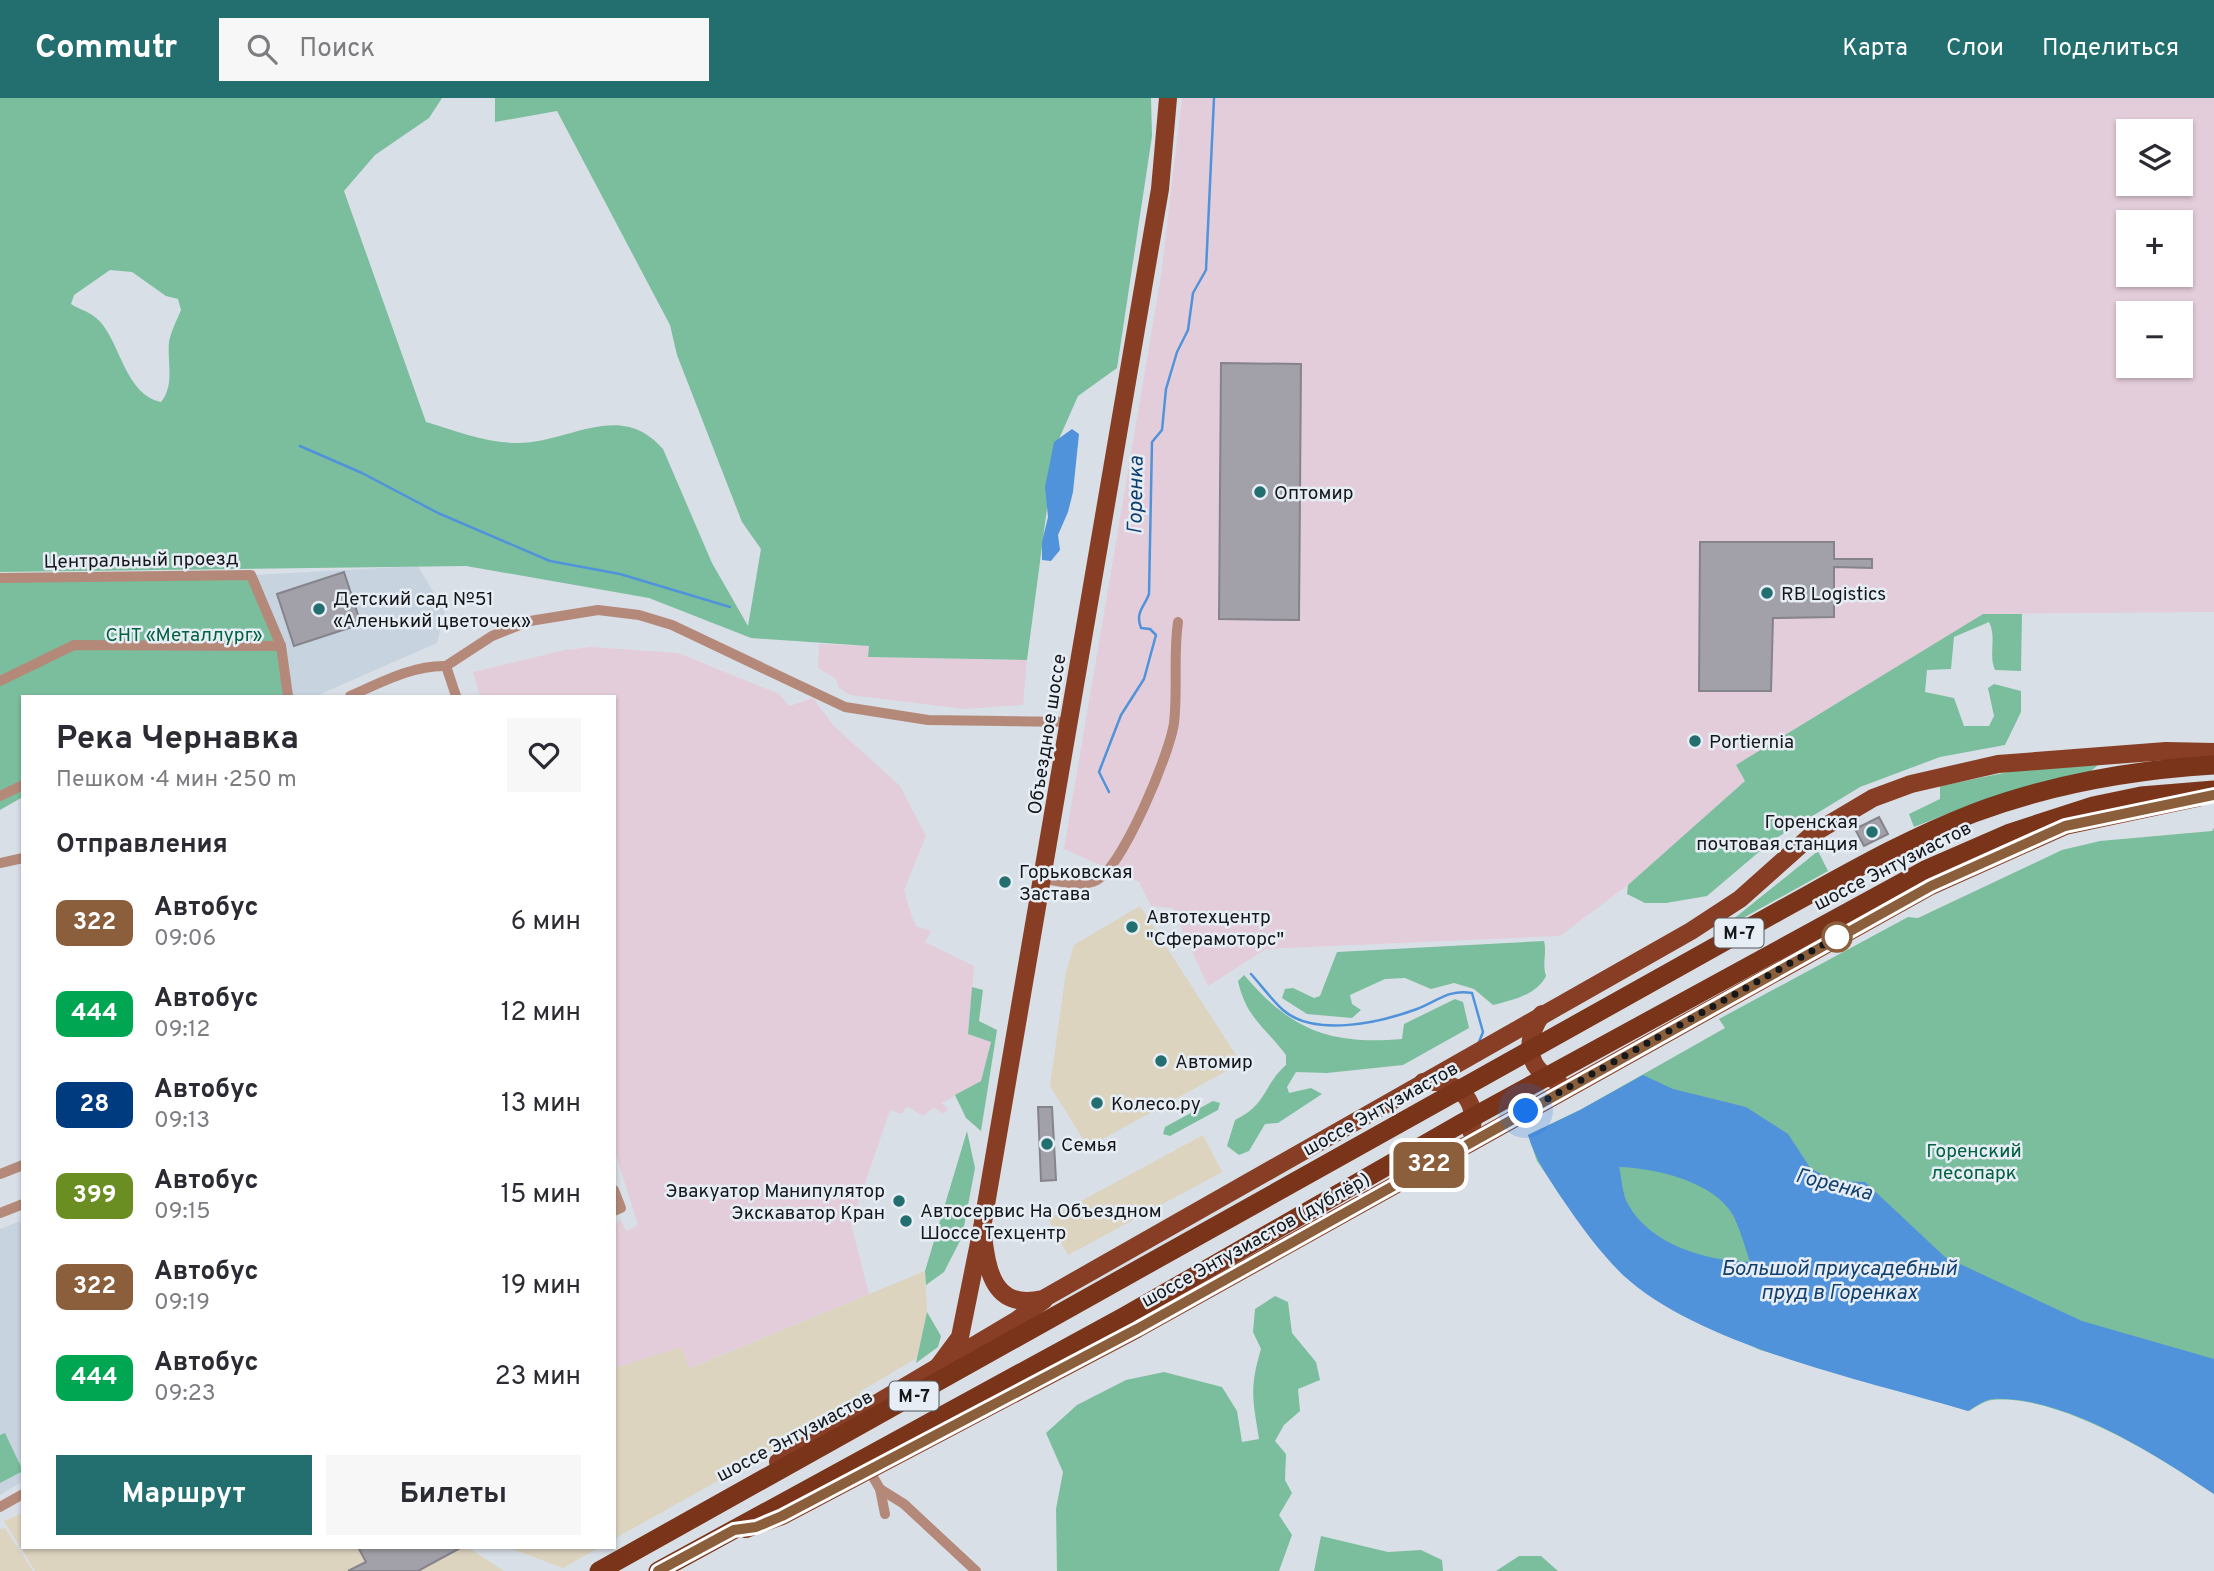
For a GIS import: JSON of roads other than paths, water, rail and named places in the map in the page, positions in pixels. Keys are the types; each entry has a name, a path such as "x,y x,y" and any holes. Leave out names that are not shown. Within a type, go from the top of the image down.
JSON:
{"highway":[{"name":"шоссе Энтузиастов","path":"599,1571 1868,863 1954,821 2024,796 2131,773 2214,765"},
{"name":"шоссе Энтузиастов","path":"658,1571 1125,1316 1584,1056 1968,850 2093,806 2141,796 2214,792"}],"main road":[{"name":"Объездное шоссе","path":"937,1368 960,1337 982,1228 1044,879 1160,189 1168,98"},
{"path":"716,1504 811,1440 1017,1320 1050,1296 1143,1240 1715,916 1740,899 1814,833 1873,798 1943,774 1998,764 2166,751 2214,752"},
{"name":"шоссе Энтузиастов (дублёр)","path":"734,1530 756,1527 782,1516 1137,1329 1910,898 2016,846 2092,818 2214,792"},
{"path":"1542,1014 1530,1038 1534,1062 1553,1079 1580,1080"},
{"path":"1422,1082 1448,1083 1468,1099 1473,1124 1463,1146"},
{"path":"982,1228 987,1268 998,1289 1011,1298 1027,1301 1050,1296"}],"street":[{"name":"Центральный проезд","path":"0,578 251,575 281,646"},
{"path":"352,695 396,677 432,666 446,666 492,636 530,621 598,610 639,615 672,625 845,707 928,720 1069,722"},
{"path":"1044,879 1082,883 1096,881 1109,870 1119,855 1167,754 1174,722 1174,650 1178,622"},
{"path":"0,681 74,645 281,646 288,695"},
{"path":"446,666 456,695"},
{"path":"0,796 21,786"},
{"path":"0,863 21,858"},
{"path":"0,1174 21,1166"},
{"path":"616,1195 621,1209 616,1210"},
{"path":"0,1213 21,1205"},
{"path":"869,1470 880,1489 886,1514"},
{"path":"880,1489 904,1504 976,1571"},
{"path":"0,1507 21,1495"}],"water":[{"path":"1072,429 1079,434 1073,492 1058,535 1060,550 1051,561 1042,560 1042,542 1048,517 1045,487 1054,442"},
{"name":"Большой приусадебный пруд в Горенках","path":"1643,1075 1673,1089 1746,1107 1788,1134 1811,1169 1837,1181 1865,1182 1945,1257 2082,1321 2214,1359 2214,1494 2138,1446 2079,1417 2020,1400 1992,1399 1968,1411 1786,1358 1695,1322 1656,1300 1623,1275 1591,1239 1548,1177 1531,1144 1528,1135","holes":["1619,1167 1682,1179 1712,1193 1733,1215 1750,1262 1698,1254 1680,1248 1650,1230 1637,1218 1624,1196"]}],"waterway":[{"name":"Горенка","path":"1109,792 1099,772 1121,715 1144,679 1156,635 1150,629 1141,628 1139,618 1149,594 1152,442 1162,430 1166,389 1177,352 1188,330 1193,293 1206,270 1214,98"},
{"path":"300,446 362,473 438,513 550,561 620,574 730,607"},
{"name":"Горенка","path":"1251,974 1283,1010 1297,1019 1330,1025 1386,1019 1450,994 1472,993 1483,1032 1479,1042"}],"place":[{"name":"Оптомир","path":"1260,492"},
{"name":"RB Logistics","path":"1767,593"},
{"name":"Детский сад №51 «Аленький цветочек»","path":"319,609"},
{"name":"Portiernia","path":"1695,741"},
{"name":"Горенская почтовая станция","path":"1872,832"},
{"name":"Горьковская Застава","path":"1005,882"},
{"name":"Автотехцентр \"Сферамоторс\"","path":"1132,927"},
{"name":"Автомир","path":"1161,1061"},
{"name":"Колесо.ру","path":"1097,1103"},
{"name":"Семья","path":"1047,1144"},
{"name":"Эвакуатор Манипулятор Экскаватор Кран","path":"899,1201"},
{"name":"Автосервис На Объездном Шоссе Техцентр","path":"906,1221"}],"park label":[{"name":"СНТ «Металлург»","path":"184,634"},
{"name":"Горенский лесопарк","path":"1974,1161"}]}
